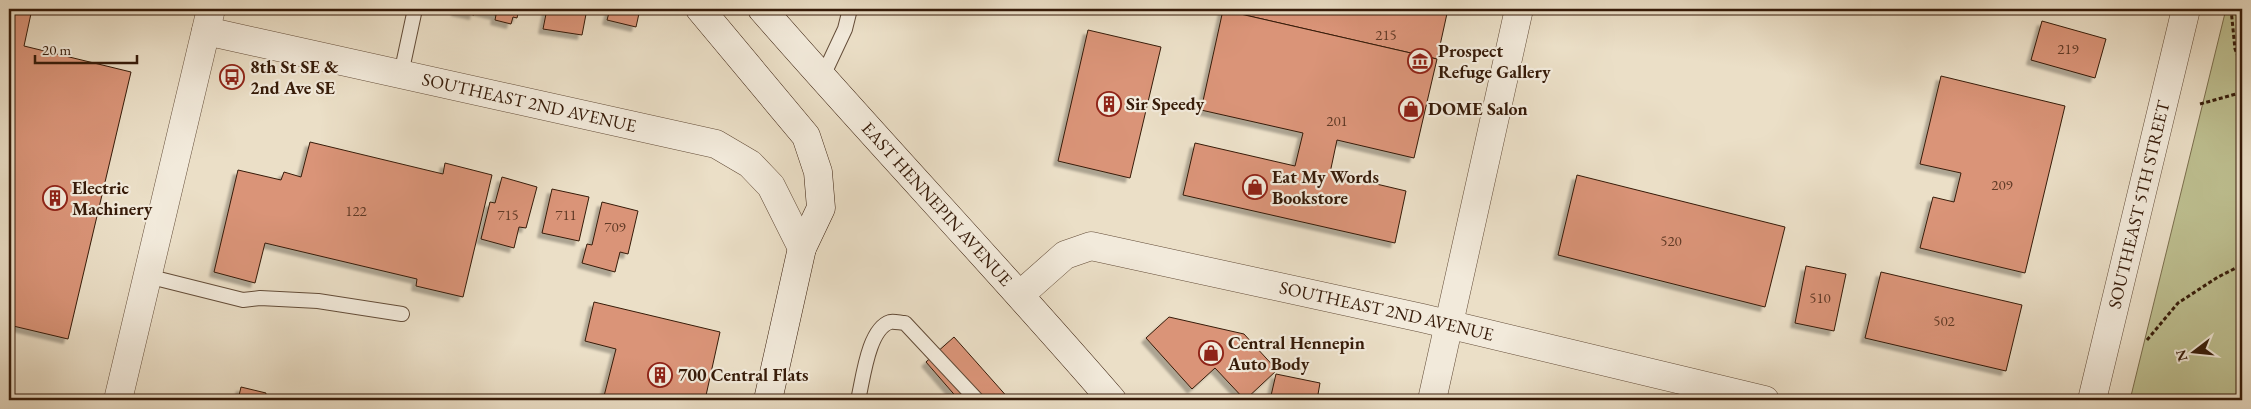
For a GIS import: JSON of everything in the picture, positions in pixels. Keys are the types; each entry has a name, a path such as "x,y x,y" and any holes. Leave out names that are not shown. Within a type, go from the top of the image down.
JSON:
{"street":[{"path":"700,9 806,136 818,172 822,208 802,248 768,400"},
{"name":"EAST HENNEPIN AVENUE","path":"762,9 822,78 1021,294 1112,400"},
{"path":"1432,400 1519,9"},
{"name":"SOUTHEAST 5TH STREET","path":"2092,400 2186,9"},
{"name":"SOUTHEAST 2ND AVENUE","path":"209,20 401,74 716,144 750,164 771,186 802,248"},
{"path":"118,400 209,20"},
{"name":"SOUTHEAST 2ND AVENUE","path":"1021,294 1065,255 1091,246 1448,324 1706,393 1764,400"}],"lane":[{"path":"401,74 415,9"},
{"path":"822,78 845,30 850,9"},
{"path":"147,276 243,300 260,298 318,301 402,314"},
{"path":"858,400 869,351 879,329 891,322 905,323 977,400"}],"path":[{"path":"2231,9 2235,49 2242,66"},
{"path":"2200,104 2236,94 2242,95"},
{"path":"2147,340 2178,303 2218,277 2242,266"}],"green space":[{"path":"2226,9 2242,9 2242,400 2130,400"}],"building":[{"name":"Electric Machinery","path":"9,9 32,9 24,46 131,72 68,339 9,325"},
{"path":"456,9 519,9 517,18 513,17 511,24 495,20 496,15 475,10 474,15 456,11"},
{"path":"547,9 587,9 582,35 543,29"},
{"path":"610,9 640,9 636,27 607,20"},
{"path":"1223,9 1448,9 1437,59"},
{"path":"1223,10 1437,59 1414,158 1337,140 1330,173 1406,191 1395,243 1183,195 1195,143 1295,166 1303,133 1201,110"},
{"path":"2042,21 2106,39 2095,78 2031,60"},
{"name":"Sir Speedy","path":"1088,30 1161,47 1130,178 1058,161"},
{"path":"1941,76 2065,106 2025,273 1920,248 1933,197 1954,202 1961,173 1920,164"},
{"path":"310,142 443,174 445,163 492,175 463,297 416,286 417,279 265,243 255,283 214,272 238,170 281,180 284,172 301,177"},
{"path":"1577,175 1785,227 1765,307 1558,255"},
{"path":"502,177 537,187 526,228 519,227 514,248 481,239 490,202 495,203"},
{"path":"552,189 589,197 579,241 542,233"},
{"path":"602,202 638,211 628,254 620,252 615,272 582,263 587,244 592,245"},
{"path":"1806,266 1846,274 1834,331 1795,323"},
{"path":"1881,272 2022,305 2006,371 1865,338"},
{"name":"700 Central Flats","path":"594,302 720,332 705,400 603,400 616,349 585,341"},
{"name":"Central Hennepin Auto Body","path":"1169,317 1244,334 1277,370 1245,400 1215,368 1192,389 1146,338"},
{"path":"954,337 1010,400 959,400 926,362"},
{"path":"1276,374 1320,383 1317,400 1270,400"},
{"path":"241,387 266,393 265,400 238,400"},
{"path":"1499,396 1519,400 1498,400"}],"place":[{"name":"Prospect Refuge Gallery","path":"1420,61"},
{"name":"8th St SE & 2nd Ave SE","path":"232,77"},
{"name":"Sir Speedy","path":"1109,104"},
{"name":"DOME Salon","path":"1411,109"},
{"name":"Eat My Words Bookstore","path":"1255,187"},
{"name":"Electric Machinery","path":"55,198"},
{"name":"Central Hennepin Auto Body","path":"1211,353"},
{"name":"700 Central Flats","path":"660,375"}]}
